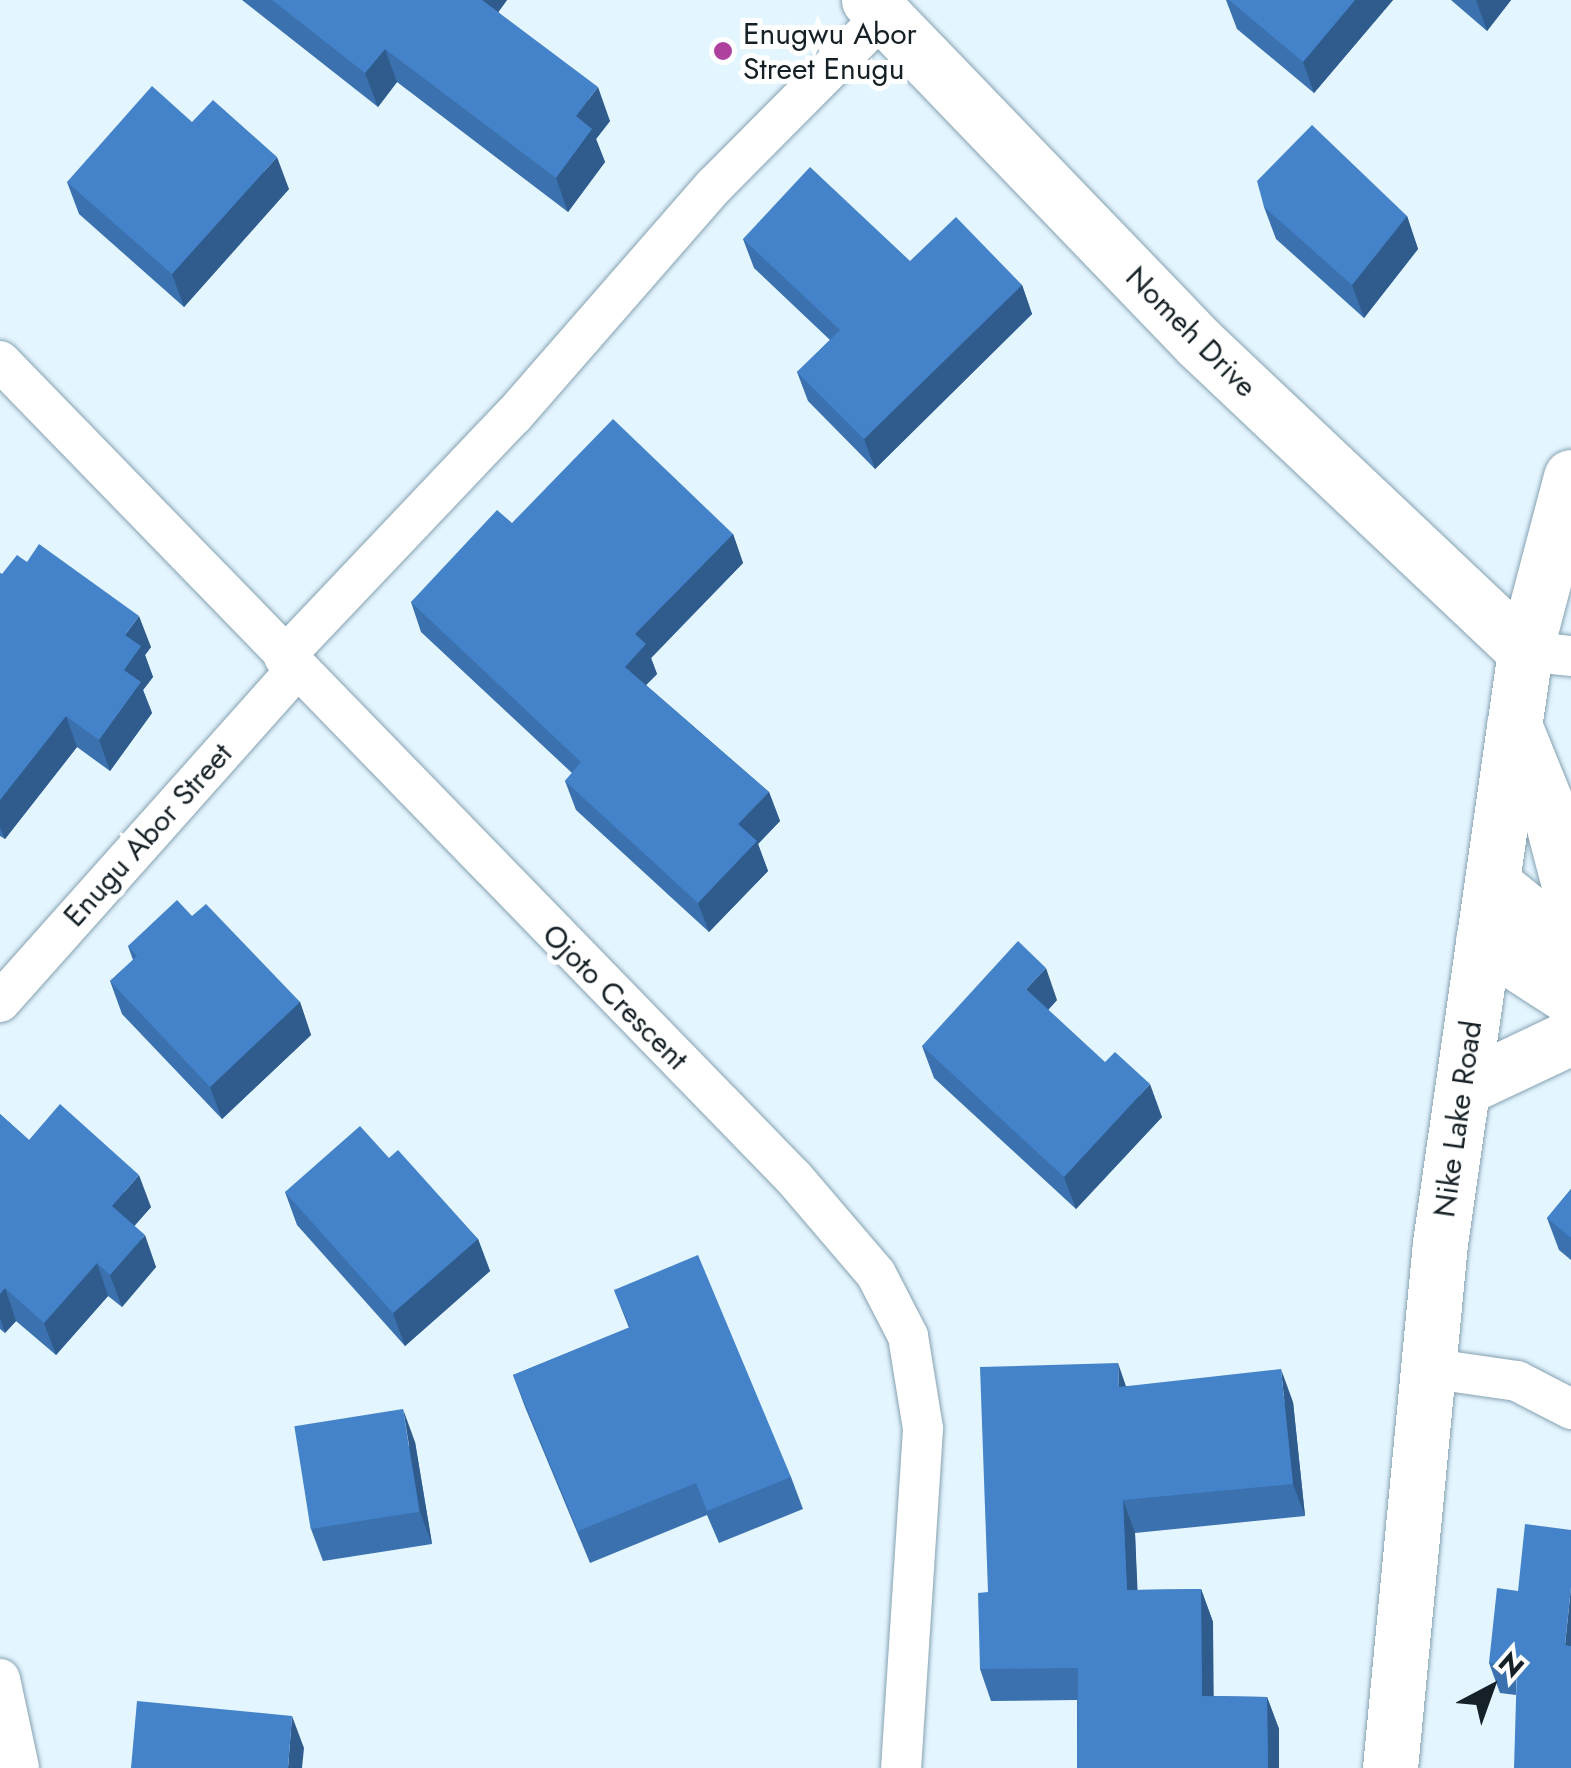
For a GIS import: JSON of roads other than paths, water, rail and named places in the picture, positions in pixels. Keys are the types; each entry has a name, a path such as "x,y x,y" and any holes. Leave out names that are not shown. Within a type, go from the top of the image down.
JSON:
{"main road":[{"name":"Nomeh Drive","path":"877,7 1200,344 1548,654"},
{"name":"Nike Lake Road","path":"1390,1768 1427,1368 1483,941 1514,726 1548,654 1571,477"},
{"path":"1514,726 1551,816 1571,893"},
{"path":"1492,883 1571,947"},
{"path":"1483,941 1571,998"},
{"path":"1463,1088 1571,1037"}],"street":[{"name":"Enugu Abor Street","path":"0,1002 291,664 877,7"},
{"name":"Ojoto Crescent","path":"0,361 794,1178 895,1305 918,1370 923,1429 901,1768"},
{"path":"1427,1368 1518,1381 1571,1409"},
{"path":"0,1679 19,1768"}],"place":[{"name":"Enugwu Abor Street Enugu","path":"723,51"}]}
